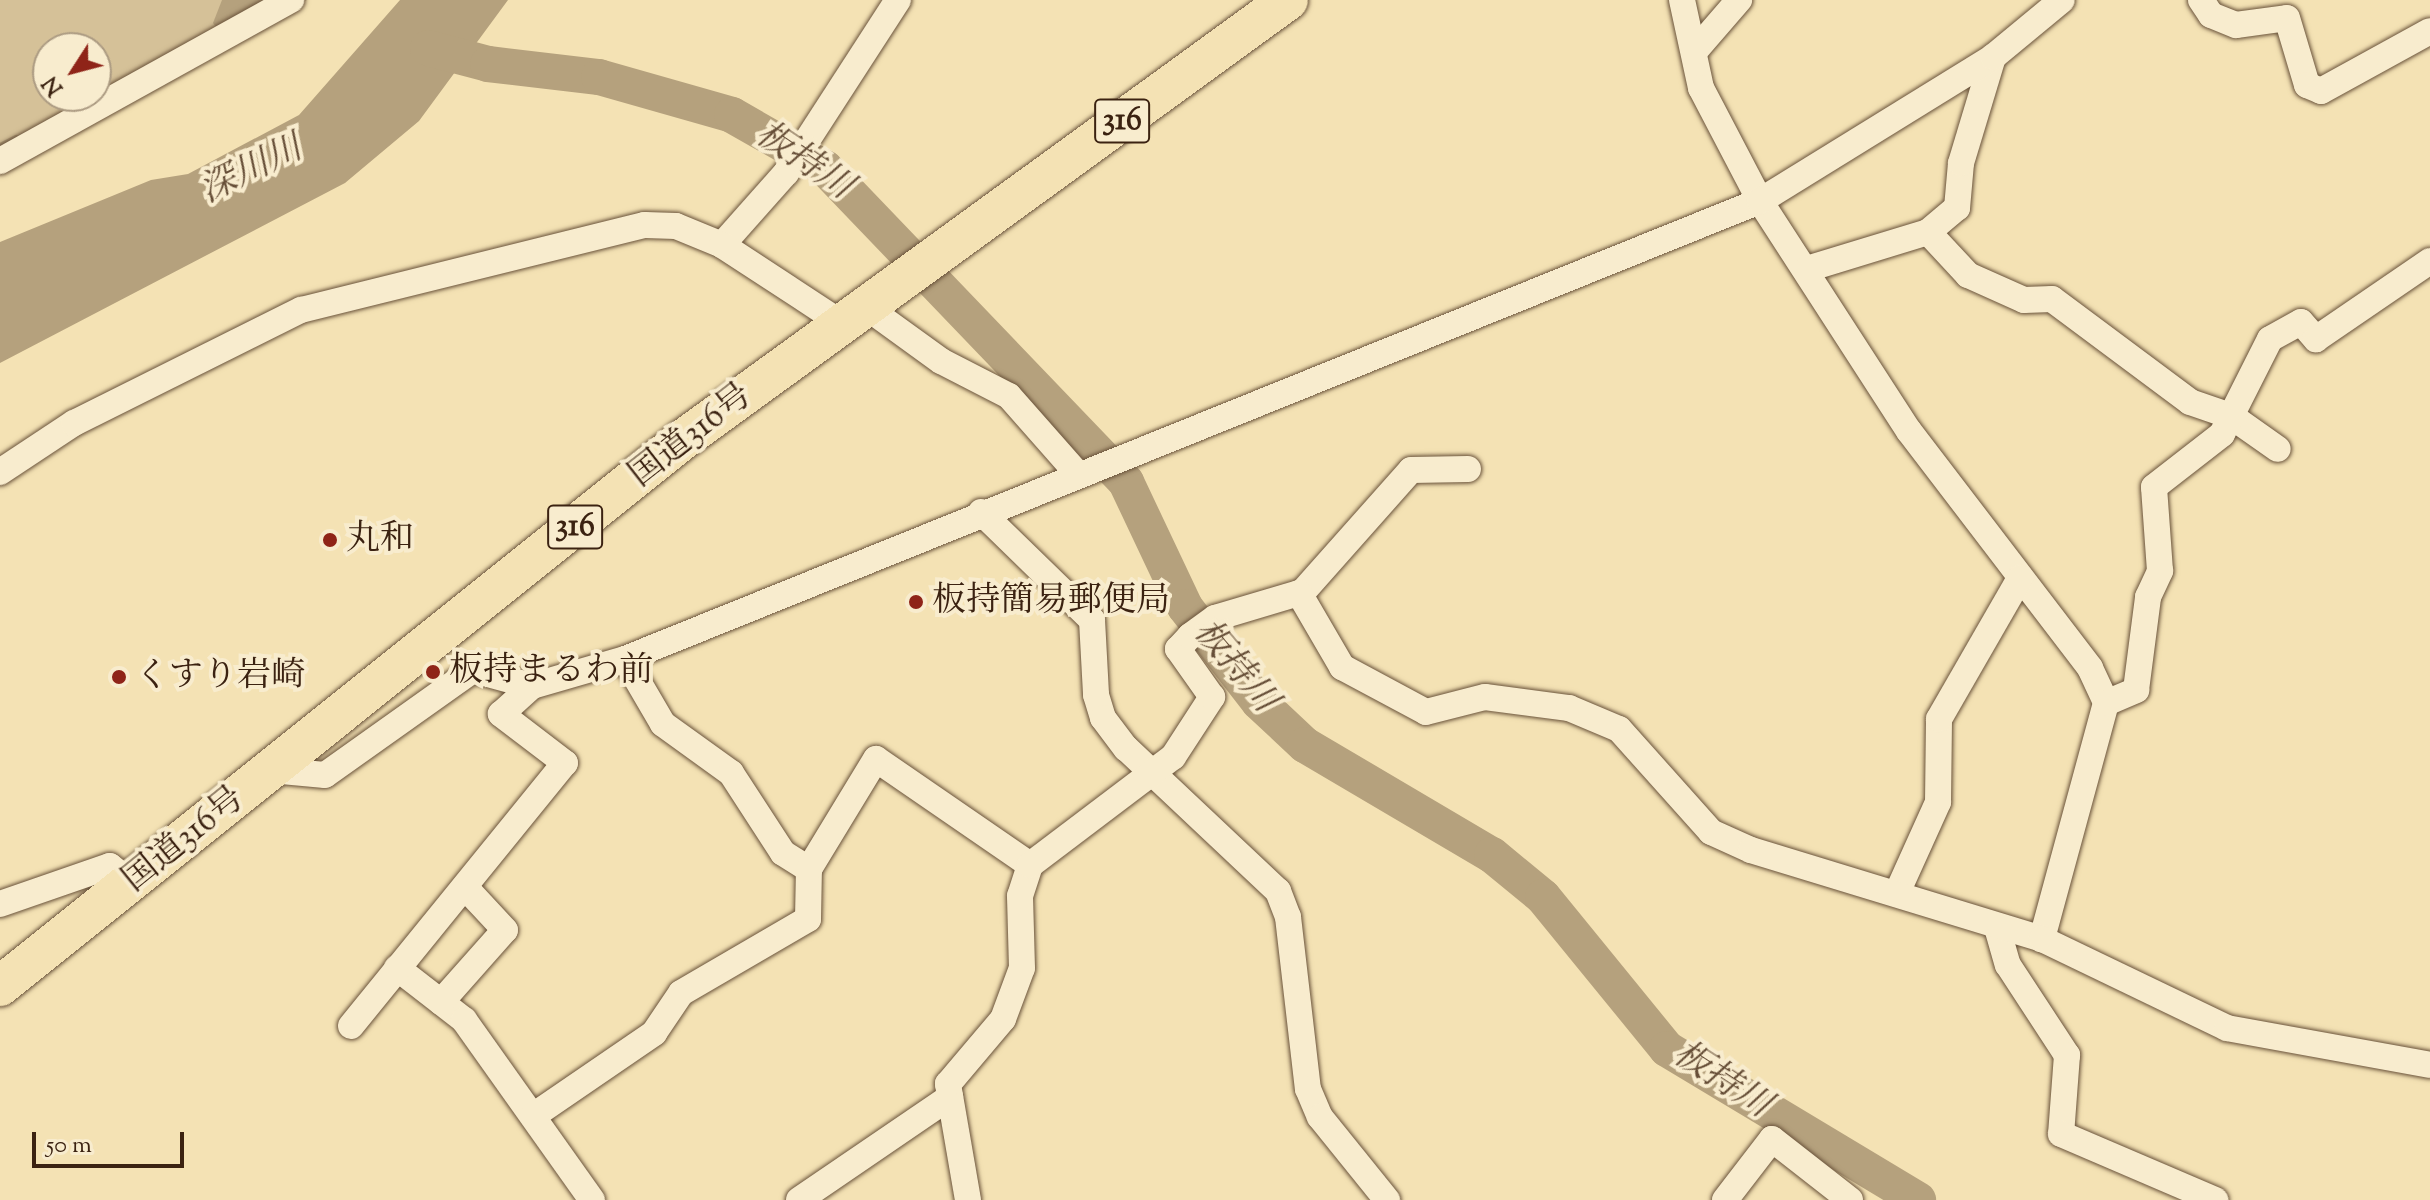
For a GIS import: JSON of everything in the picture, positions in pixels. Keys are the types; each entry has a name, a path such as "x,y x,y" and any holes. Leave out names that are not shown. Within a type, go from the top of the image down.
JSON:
{"highway":[{"name":"国道316号","path":"0,986 681,441 1288,0"}],"street":[{"path":"0,161 291,0"},
{"path":"722,245 786,173 898,0"},
{"path":"1682,0 1701,88 1760,201 1807,269 1909,431 2090,668 2106,703 2042,939"},
{"path":"1694,52 1739,0"},
{"path":"351,1026 565,763 501,714 532,686 625,659 1084,469 1760,201 1993,57 2062,0"},
{"path":"2201,0 2211,15 2236,25 2287,18 2307,85 2321,91 2430,31"},
{"path":"1807,269 1928,232 1957,208 1961,163 1993,57"},
{"path":"0,472 74,423 301,310 645,225 676,226 863,307 941,361 1009,396 1084,469"},
{"path":"1928,232 1968,275 2024,300 2052,299 2190,402 2231,416 2278,449"},
{"path":"2106,703 2136,690 2148,597 2160,571 2154,487 2222,434 2270,339 2301,322 2316,339 2430,261"},
{"path":"968,1200 948,1084 1003,1019 1022,968 1020,896 1030,865 1158,772 1212,697 1178,649 1190,636 1215,618 1300,595 1411,470 1468,469"},
{"path":"981,512 1092,620 1103,718 1278,891 1288,917 1308,1089 1320,1117 1387,1200"},
{"path":"1897,893 1938,802 1939,719 2020,578"},
{"path":"1300,595 1342,667 1426,712 1485,697 1569,708 1619,729 1711,832 1897,893 1998,931 2042,939 2227,1028 2430,1065"},
{"path":"625,659 663,724 731,773 783,853 809,869"},
{"path":"271,770 325,775 473,670 532,686"},
{"path":"533,1116 654,1033 681,993 808,919 809,869 876,759 1030,865"},
{"path":"0,904 110,866 130,882"},
{"path":"441,1002 505,930 465,887"},
{"path":"1998,931 2008,965 2067,1055 2061,1134 2215,1200"},
{"path":"397,968 464,1020 592,1200"},
{"path":"799,1200 950,1097"},
{"path":"1725,1200 1772,1139 1850,1200"}],"shaded area":[{"path":"0,0 307,0 112,109 112,32 32,32 32,112 107,112 0,172"}],"water":[{"path":"222,0 273,0 219,31 213,23"},
{"name":"深川川","path":"400,0 508,0 419,121 345,183 0,363 0,242 151,180 188,174 299,115"}],"waterway":[{"name":"板持川","path":"428,48 488,64 599,77 732,115 825,168 1126,482 1185,607 1259,702 1305,745 1492,855 1543,897 1667,1049 1918,1200"},
{"path":"0,146 16,138"}],"place":[{"name":"丸和","path":"330,540"},
{"name":"板持簡易郵便局","path":"916,602"},
{"name":"板持まるわ前","path":"433,672"},
{"name":"くすり岩崎","path":"119,677"}]}
